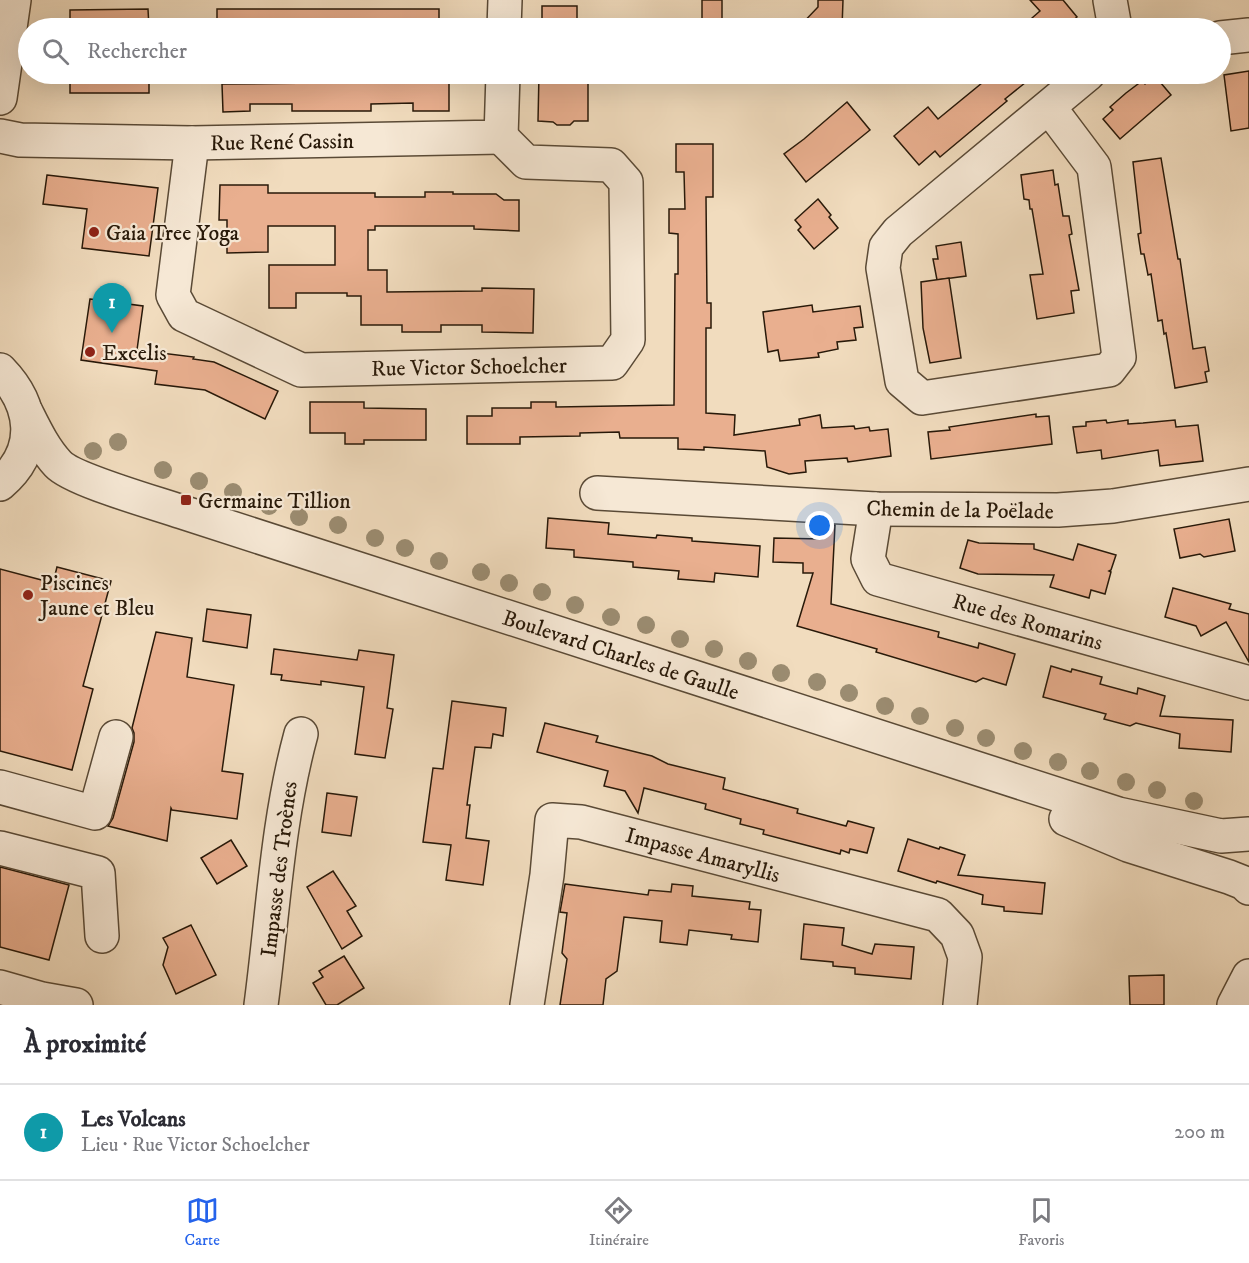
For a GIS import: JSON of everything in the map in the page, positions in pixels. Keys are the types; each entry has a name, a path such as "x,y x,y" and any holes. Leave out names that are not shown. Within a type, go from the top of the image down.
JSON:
{"street":[{"path":"0,98 14,0"},
{"path":"504,18 505,0"},
{"path":"1110,0 1113,18"},
{"path":"1231,37 1249,35"},
{"path":"501,137 503,84"},
{"path":"1049,107 1094,167 1119,357 1109,370 922,398 902,381 883,268 886,247 898,232 1076,84"},
{"name":"Rue René Cassin","path":"0,136 20,140 192,143 501,137"},
{"name":"Rue Victor Schoelcher","path":"192,143 173,295 184,315 300,369 612,363 628,340 626,182 610,165 526,162 501,137"},
{"name":"Boulevard Charles de Gaulle","path":"0,370 21,396 26,412 42,442 59,465 77,476 1118,814 1221,836 1249,834"},
{"path":"0,484 11,475 22,456 28,434 26,412"},
{"name":"Chemin de la Poëlade","path":"597,493 876,509 1058,510 1113,506 1249,483"},
{"name":"Rue des Romarins","path":"876,509 868,559 878,579 1249,683"},
{"name":"Impasse des Troènes","path":"261,1005 271,913 290,780 301,734"},
{"path":"0,787 95,813 116,737"},
{"path":"1066,819 1128,845 1229,877 1244,883 1249,888"},
{"name":"Impasse Amaryllis","path":"527,1005 552,820 581,822 938,915 957,936 965,957 960,1005"},
{"path":"0,848 98,873 102,936"},
{"path":"1234,1005 1249,976"},
{"path":"0,987 41,1002 76,1005"}],"building":[{"path":"702,0 722,0 722,18 702,18"},
{"path":"818,0 843,0 842,18 808,18 818,7"},
{"path":"1030,0 1063,0 1077,17 1032,18 1040,11"},
{"path":"542,6 577,6 577,18 542,18"},
{"path":"148,9 148,18 70,18 70,10"},
{"path":"217,9 439,9 439,18 217,18"},
{"path":"1249,71 1249,128 1231,131 1225,84 1231,84 1231,74"},
{"path":"70,84 149,84 149,93 70,93"},
{"path":"222,84 449,84 449,111 413,111 413,103 371,104 371,111 292,111 292,104 250,104 250,111 223,112"},
{"path":"539,84 588,84 588,121 557,125 553,122 538,121"},
{"path":"981,84 1024,84 1005,99 1007,101 940,157 935,151 919,165 894,136 928,107 938,119"},
{"path":"1138,84 1162,84 1171,95 1120,139 1103,119 1113,110 1110,107"},
{"path":"847,102 870,130 806,182 784,154"},
{"path":"676,144 713,144 713,197 706,197 707,303 711,303 711,328 706,328 706,413 735,415 734,435 800,425 799,419 820,415 822,428 854,426 855,429 869,427 870,431 888,429 891,456 848,462 847,458 805,461 806,472 789,474 767,467 765,451 704,447 704,450 678,449 678,438 620,438 619,432 580,433 580,436 520,437 520,444 467,444 467,416 492,416 492,408 531,408 531,402 556,402 556,407 674,405 675,274 678,274 678,234 669,233 669,209 685,209 684,172 676,172"},
{"path":"1161,158 1178,259 1180,259 1193,349 1205,347 1209,371 1205,372 1207,382 1175,388 1166,333 1164,334 1162,320 1158,321 1151,274 1148,275 1144,254 1141,254 1138,234 1141,233 1133,162"},
{"path":"1053,170 1055,185 1058,184 1063,216 1069,216 1072,234 1069,235 1079,290 1071,291 1074,313 1037,319 1030,275 1043,274 1032,209 1030,209 1029,200 1024,199 1021,175"},
{"path":"47,175 158,188 149,256 82,248 87,209 43,204"},
{"path":"220,185 268,185 268,193 375,193 375,197 425,197 425,192 453,192 453,194 496,194 504,200 519,200 519,231 474,229 474,226 375,226 375,230 368,230 368,270 387,270 387,292 482,291 482,288 534,289 533,333 482,332 482,325 441,325 441,332 402,332 402,325 361,325 361,296 347,296 347,293 296,293 296,308 269,308 269,265 335,265 335,226 268,226 268,252 227,253 227,220 219,220"},
{"path":"818,199 838,228 814,249 798,230 801,227 795,220"},
{"path":"961,242 966,276 937,280 933,259 938,259 936,246"},
{"path":"949,278 961,358 930,363 923,328 921,282"},
{"path":"90,299 143,306 137,350 194,357 193,359 214,362 278,391 265,419 205,390 155,384 157,371 81,360"},
{"path":"812,305 813,312 860,306 863,327 854,328 856,340 837,342 838,349 818,353 819,357 780,361 778,350 768,352 763,312"},
{"path":"310,402 364,402 364,408 426,409 426,440 364,440 364,444 345,444 345,433 310,433"},
{"path":"1036,414 1036,417 1049,416 1052,444 931,459 928,432"},
{"path":"1106,420 1107,423 1128,420 1128,424 1175,420 1176,427 1198,425 1203,461 1160,466 1158,450 1102,459 1101,450 1077,453 1073,427 1086,426 1086,422"},
{"path":"548,518 609,523 608,534 656,538 657,535 692,538 692,541 760,546 758,577 715,573 714,582 678,579 679,571 633,567 633,562 574,557 574,550 546,548"},
{"path":"1229,519 1235,551 1204,557 1200,554 1180,558 1174,529"},
{"path":"827,525 835,525 831,604 939,632 938,637 978,648 979,643 1015,654 1006,685 983,678 976,682 876,652 877,649 797,626 813,573 803,573 803,563 773,562 774,538 822,539"},
{"path":"968,540 979,543 1034,544 1034,549 1073,560 1078,544 1116,555 1109,571 1111,572 1105,594 1091,590 1089,598 1050,587 1054,575 978,574 960,568"},
{"path":"57,567 111,581 83,686 93,689 72,770 0,751 0,569 53,583"},
{"path":"1173,588 1231,604 1229,609 1249,614 1249,662 1226,622 1201,636 1196,626 1165,617"},
{"path":"207,609 251,615 247,648 203,641"},
{"path":"156,632 192,638 187,677 234,685 222,771 243,774 237,819 172,810 171,808 167,841 108,826 113,818 134,742 132,728"},
{"path":"274,649 357,660 359,650 394,655 387,708 393,709 385,758 355,754 364,687 321,681 321,685 281,680 282,675 271,674"},
{"path":"1051,666 1102,677 1100,684 1137,694 1138,688 1165,696 1160,716 1233,720 1231,752 1179,748 1180,734 1136,723 1130,726 1104,719 1106,714 1043,697"},
{"path":"452,701 506,708 503,736 493,734 491,748 475,747 467,805 470,805 466,838 489,841 483,885 446,880 451,845 423,842 433,768 443,769"},
{"path":"545,723 598,736 596,742 652,756 668,764 725,778 723,789 798,809 797,813 846,826 848,821 874,828 867,853 850,849 849,853 841,850 840,854 763,834 764,830 740,824 741,819 705,809 706,804 644,788 638,813 625,791 604,786 608,771 537,752"},
{"path":"327,793 357,797 351,836 322,832"},
{"path":"908,839 965,855 958,875 1045,883 1042,914 1004,911 1004,907 982,904 983,895 898,871"},
{"path":"231,840 247,866 217,884 201,858"},
{"path":"0,867 69,885 49,960 0,947"},
{"path":"333,871 356,906 347,911 362,936 342,949 307,887"},
{"path":"565,884 648,895 649,890 671,892 672,884 693,886 692,896 750,902 749,909 761,910 758,942 731,939 732,935 689,930 687,945 660,942 662,921 624,917 617,971 606,979 603,1005 560,1005 567,959 562,953 567,913 560,912"},
{"path":"804,924 844,928 842,945 872,954 875,944 914,947 911,979 855,974 855,968 833,966 833,962 801,959"},
{"path":"191,925 216,975 176,994 163,965 168,947 163,938"},
{"path":"344,956 364,988 337,1005 326,1005 313,983 323,977 319,971"},
{"path":"1164,975 1164,1005 1130,1005 1129,976"}],"place":[{"name":"Gaia Tree Yoga","path":"94,232"},
{"name":"Les Volcans","path":"112,333"},
{"name":"Excelis","path":"90,352"},
{"name":"Germaine Tillion","path":"186,500"},
{"name":"Piscines Jaune et Bleu","path":"28,595"}]}
